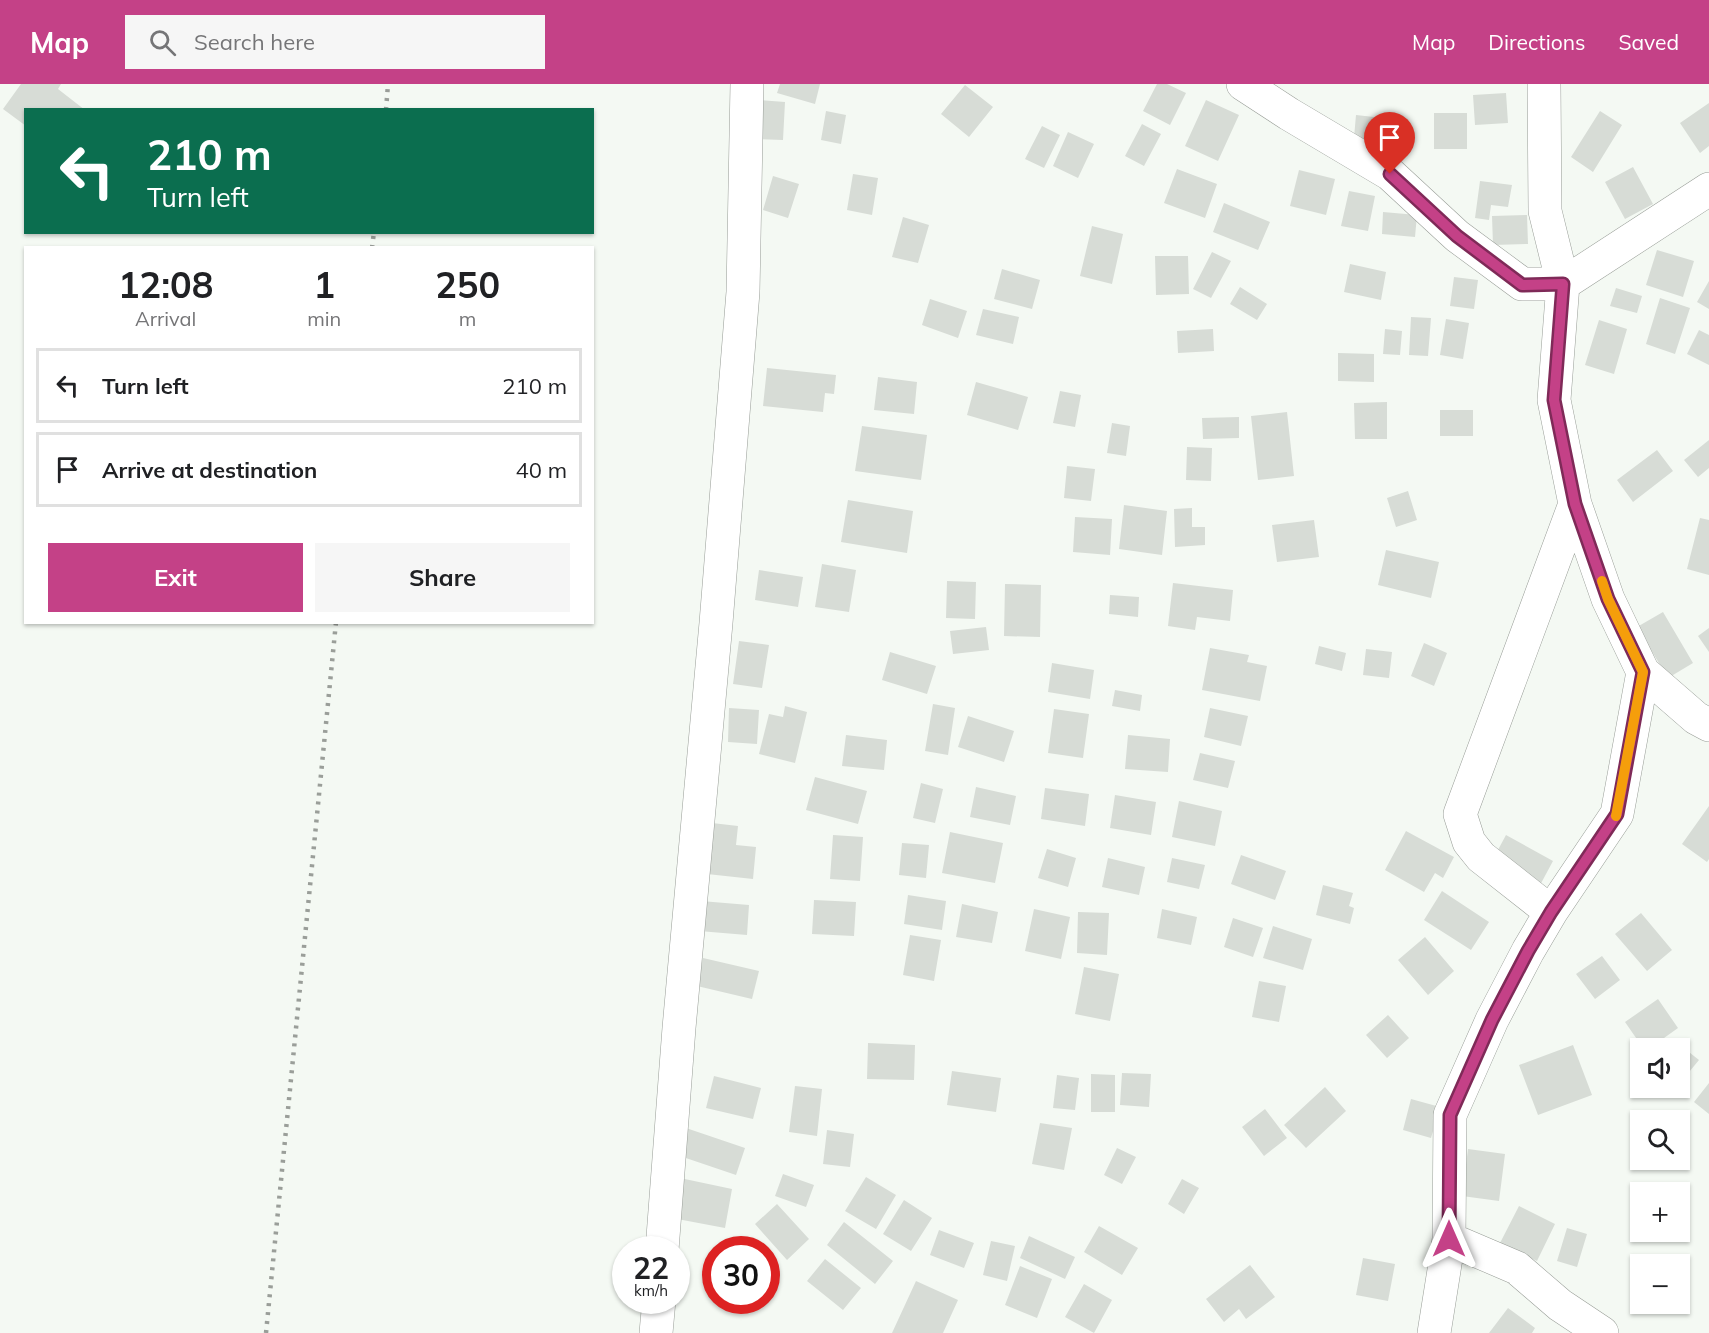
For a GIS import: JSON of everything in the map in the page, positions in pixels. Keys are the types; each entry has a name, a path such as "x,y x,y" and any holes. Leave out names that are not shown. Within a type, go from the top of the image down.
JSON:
{"street":[{"path":"664,1236 679,1028 743,292 747,84"},
{"path":"1243,84 1390,174 1457,236 1522,285 1563,284 1709,189"},
{"path":"1544,84 1545,212 1563,284 1554,400 1575,504 1608,599 1643,672 1696,718 1709,725"},
{"path":"1551,912 1480,857 1469,842 1460,814 1575,504"},
{"path":"1434,1333 1449,1239 1450,1115 1492,1020 1551,912 1617,814 1643,672"},
{"path":"1449,1239 1517,1268 1560,1305 1602,1333"},
{"path":"656,1333 658,1314"}],"building":[{"path":"21,84 61,84 58,89 82,108 24,108 24,125 3,109"},
{"path":"780,84 820,84 815,104 777,93"},
{"path":"1157,84 1167,84 1186,93 1170,125 1143,111"},
{"path":"965,85 993,107 969,137 941,114"},
{"path":"1506,93 1508,123 1475,125 1473,95"},
{"path":"759,100 785,102 783,140 758,139"},
{"path":"1206,100 1239,115 1218,161 1185,146"},
{"path":"1709,103 1709,146 1700,153 1680,123"},
{"path":"826,111 846,115 841,144 821,140"},
{"path":"1600,111 1622,125 1593,172 1571,157"},
{"path":"1434,113 1467,113 1467,149 1434,149"},
{"path":"1356,115 1383,118 1380,151 1353,149"},
{"path":"1142,124 1161,134 1144,166 1125,156"},
{"path":"1042,126 1060,135 1044,168 1025,159"},
{"path":"1068,132 1094,144 1078,178 1053,166"},
{"path":"1633,167 1653,204 1625,219 1605,182"},
{"path":"1177,169 1217,184 1205,218 1164,203"},
{"path":"1299,170 1335,179 1326,215 1290,206"},
{"path":"853,174 878,178 872,215 847,210"},
{"path":"773,176 799,184 788,218 763,210"},
{"path":"1480,181 1512,185 1508,207 1491,205 1489,220 1475,218"},
{"path":"1349,191 1375,196 1368,231 1341,226"},
{"path":"1224,203 1270,222 1258,250 1213,232"},
{"path":"1383,212 1417,215 1415,237 1382,234"},
{"path":"1527,215 1528,244 1493,245 1492,216"},
{"path":"903,217 929,225 918,263 892,257"},
{"path":"1092,226 1123,234 1112,284 1080,276"},
{"path":"1657,250 1694,261 1683,297 1646,285"},
{"path":"1212,252 1231,261 1211,298 1193,289"},
{"path":"1155,256 1188,256 1189,294 1156,295"},
{"path":"1350,264 1386,272 1381,300 1344,292"},
{"path":"1002,269 1040,280 1032,309 994,299"},
{"path":"1454,277 1478,280 1474,309 1450,306"},
{"path":"1709,281 1709,309 1697,302"},
{"path":"1240,287 1267,304 1257,320 1230,304"},
{"path":"1616,288 1642,296 1637,313 1610,306"},
{"path":"1660,298 1690,308 1675,354 1646,344"},
{"path":"930,299 967,311 958,338 922,325"},
{"path":"983,309 1019,317 1013,344 976,335"},
{"path":"1411,317 1431,318 1428,356 1409,355"},
{"path":"1446,319 1469,323 1463,359 1440,355"},
{"path":"1599,320 1627,329 1614,374 1585,365"},
{"path":"1213,329 1214,351 1178,353 1177,331"},
{"path":"1385,329 1402,331 1400,355 1383,354"},
{"path":"1699,330 1709,335 1709,365 1687,354"},
{"path":"1338,353 1374,354 1374,382 1338,381"},
{"path":"767,368 836,375 834,394 825,393 823,412 763,406"},
{"path":"878,377 917,382 914,414 874,410"},
{"path":"976,382 1028,397 1018,430 967,415"},
{"path":"1060,391 1081,395 1075,427 1053,423"},
{"path":"1387,402 1387,439 1355,439 1354,403"},
{"path":"1440,410 1473,410 1473,436 1440,436"},
{"path":"1287,412 1294,476 1258,480 1251,416"},
{"path":"1239,417 1239,438 1203,439 1202,418"},
{"path":"1112,423 1130,426 1126,456 1107,453"},
{"path":"862,426 927,435 921,480 855,471"},
{"path":"1709,440 1709,468 1698,477 1684,460"},
{"path":"1187,447 1212,448 1211,481 1186,480"},
{"path":"1657,450 1673,471 1633,502 1617,480"},
{"path":"1067,466 1095,469 1091,501 1064,498"},
{"path":"1408,491 1417,520 1396,527 1387,498"},
{"path":"848,500 913,511 907,553 841,542"},
{"path":"1124,505 1167,511 1162,555 1119,549"},
{"path":"1192,508 1192,527 1205,527 1205,545 1175,547 1174,509"},
{"path":"1075,517 1112,519 1110,555 1073,552"},
{"path":"1700,518 1709,520 1709,575 1687,569"},
{"path":"1314,520 1319,557 1277,562 1272,525"},
{"path":"1386,550 1439,562 1431,598 1378,585"},
{"path":"822,564 856,570 849,612 815,607"},
{"path":"759,570 803,577 798,607 755,600"},
{"path":"947,581 976,582 975,619 946,618"},
{"path":"1173,583 1233,590 1230,621 1197,617 1195,630 1168,626"},
{"path":"1005,584 1041,585 1040,637 1004,636"},
{"path":"1110,595 1139,597 1138,617 1109,614"},
{"path":"1663,612 1693,663 1668,678 1637,627"},
{"path":"986,627 989,650 953,654 950,631"},
{"path":"1709,628 1709,652 1698,636"},
{"path":"739,641 769,645 762,688 733,684"},
{"path":"1424,643 1447,653 1434,686 1411,676"},
{"path":"1319,646 1346,653 1342,671 1315,664"},
{"path":"1210,648 1249,655 1247,662 1267,666 1260,701 1202,690"},
{"path":"1366,649 1392,652 1389,678 1363,675"},
{"path":"890,652 936,666 927,694 882,680"},
{"path":"1052,663 1094,670 1090,699 1048,692"},
{"path":"1115,690 1142,695 1140,711 1112,706"},
{"path":"933,704 955,708 948,755 925,751"},
{"path":"785,706 807,712 795,763 759,754 769,714 783,717"},
{"path":"729,708 759,710 757,744 728,742"},
{"path":"1210,708 1248,716 1241,746 1204,737"},
{"path":"1054,709 1089,714 1083,758 1048,753"},
{"path":"968,716 1014,731 1004,762 958,747"},
{"path":"846,735 887,740 884,770 842,766"},
{"path":"1128,735 1170,739 1168,772 1125,769"},
{"path":"1200,753 1235,761 1228,788 1193,780"},
{"path":"815,777 867,791 858,824 806,810"},
{"path":"921,783 943,789 935,823 913,818"},
{"path":"976,787 1016,796 1010,825 970,817"},
{"path":"1045,788 1089,794 1085,826 1041,819"},
{"path":"1115,795 1156,802 1151,835 1110,828"},
{"path":"1179,801 1222,811 1215,846 1172,837"},
{"path":"1709,806 1709,859 1707,862 1682,844"},
{"path":"712,823 738,826 736,845 756,847 753,879 707,874"},
{"path":"1406,831 1454,857 1443,878 1435,873 1424,892 1385,870"},
{"path":"950,832 1003,843 995,883 942,873"},
{"path":"833,835 863,837 860,881 830,879"},
{"path":"1506,835 1553,861 1539,887 1492,861"},
{"path":"902,843 929,845 926,878 899,875"},
{"path":"1047,849 1076,858 1068,887 1038,878"},
{"path":"1241,855 1286,871 1275,900 1231,884"},
{"path":"1108,858 1145,867 1139,895 1102,887"},
{"path":"1172,858 1205,865 1199,889 1167,882"},
{"path":"1323,885 1353,893 1349,906 1354,908 1350,924 1316,915"},
{"path":"1442,891 1489,922 1471,950 1424,920"},
{"path":"908,895 946,901 942,930 904,924"},
{"path":"814,900 856,902 854,936 812,934"},
{"path":"701,901 749,905 747,935 699,931"},
{"path":"962,904 998,912 992,943 956,937"},
{"path":"1034,909 1070,917 1061,959 1025,951"},
{"path":"1162,909 1197,917 1191,945 1157,938"},
{"path":"1078,912 1109,913 1107,955 1077,953"},
{"path":"1641,913 1672,950 1647,971 1615,934"},
{"path":"1233,918 1263,928 1253,957 1224,947"},
{"path":"1273,926 1312,939 1303,970 1263,958"},
{"path":"910,935 941,940 934,981 903,975"},
{"path":"1425,937 1454,971 1428,995 1398,960"},
{"path":"1602,956 1620,980 1595,999 1576,974"},
{"path":"703,958 759,971 752,999 697,986"},
{"path":"1084,967 1119,974 1110,1021 1075,1014"},
{"path":"1259,981 1286,986 1279,1022 1252,1017"},
{"path":"1658,999 1678,1028 1664,1038 1636,1038 1625,1022"},
{"path":"1388,1015 1409,1038 1387,1058 1366,1035"},
{"path":"868,1043 915,1045 914,1080 867,1079"},
{"path":"1573,1045 1592,1095 1538,1115 1519,1065"},
{"path":"1690,1053 1699,1060 1690,1071"},
{"path":"952,1071 1001,1078 996,1112 947,1105"},
{"path":"1122,1073 1151,1074 1149,1107 1120,1105"},
{"path":"1091,1074 1115,1075 1115,1112 1091,1112"},
{"path":"1057,1075 1079,1078 1075,1110 1053,1108"},
{"path":"714,1076 761,1088 753,1119 706,1108"},
{"path":"1709,1083 1709,1114 1694,1102"},
{"path":"795,1086 822,1089 817,1136 789,1132"},
{"path":"1325,1087 1346,1111 1306,1148 1284,1125"},
{"path":"1411,1099 1440,1107 1431,1138 1403,1130"},
{"path":"1265,1109 1287,1138 1264,1156 1242,1127"},
{"path":"1040,1123 1072,1128 1064,1170 1032,1164"},
{"path":"686,1128 745,1148 736,1175 677,1155"},
{"path":"827,1130 854,1134 850,1167 823,1164"},
{"path":"1117,1148 1136,1157 1122,1184 1104,1175"},
{"path":"1468,1149 1505,1154 1499,1201 1462,1196"},
{"path":"783,1174 814,1185 806,1207 775,1196"},
{"path":"866,1177 896,1195 876,1229 845,1211"},
{"path":"680,1178 732,1189 725,1228 672,1218"},
{"path":"1182,1179 1199,1188 1184,1214 1168,1204"},
{"path":"904,1200 932,1218 911,1251 883,1234"},
{"path":"777,1204 809,1239 787,1260 780,1252 780,1236 766,1236 755,1224"},
{"path":"1519,1206 1555,1224 1537,1261 1500,1243"},
{"path":"844,1222 893,1261 875,1284 827,1245"},
{"path":"1099,1226 1138,1248 1122,1275 1084,1252"},
{"path":"1567,1228 1587,1234 1577,1267 1557,1261"},
{"path":"939,1230 974,1243 964,1268 930,1255"},
{"path":"1029,1236 1075,1257 1065,1279 1020,1258"},
{"path":"991,1241 1015,1246 1007,1281 983,1275"},
{"path":"1363,1258 1395,1264 1388,1301 1356,1295"},
{"path":"825,1259 861,1288 843,1310 807,1281"},
{"path":"1250,1265 1275,1297 1246,1319 1239,1309 1224,1322 1206,1299"},
{"path":"1020,1266 1052,1279 1037,1318 1005,1305"},
{"path":"916,1281 958,1300 943,1333 892,1333"},
{"path":"1084,1284 1112,1300 1094,1333 1065,1317"},
{"path":"1508,1308 1535,1328 1532,1333 1489,1333"}],"railway":[{"path":"386,108 388,84"},
{"path":"372,246 374,234"},
{"path":"266,1333 336,624"}],"slow traffic":[{"path":"1602,581 1608,599 1643,672 1616,816"}],"route":[{"path":"1390,174 1457,236 1522,285 1563,284 1554,400 1575,504 1608,599 1643,672 1617,814 1551,912 1528,951 1492,1020 1450,1115 1449,1239"}]}
